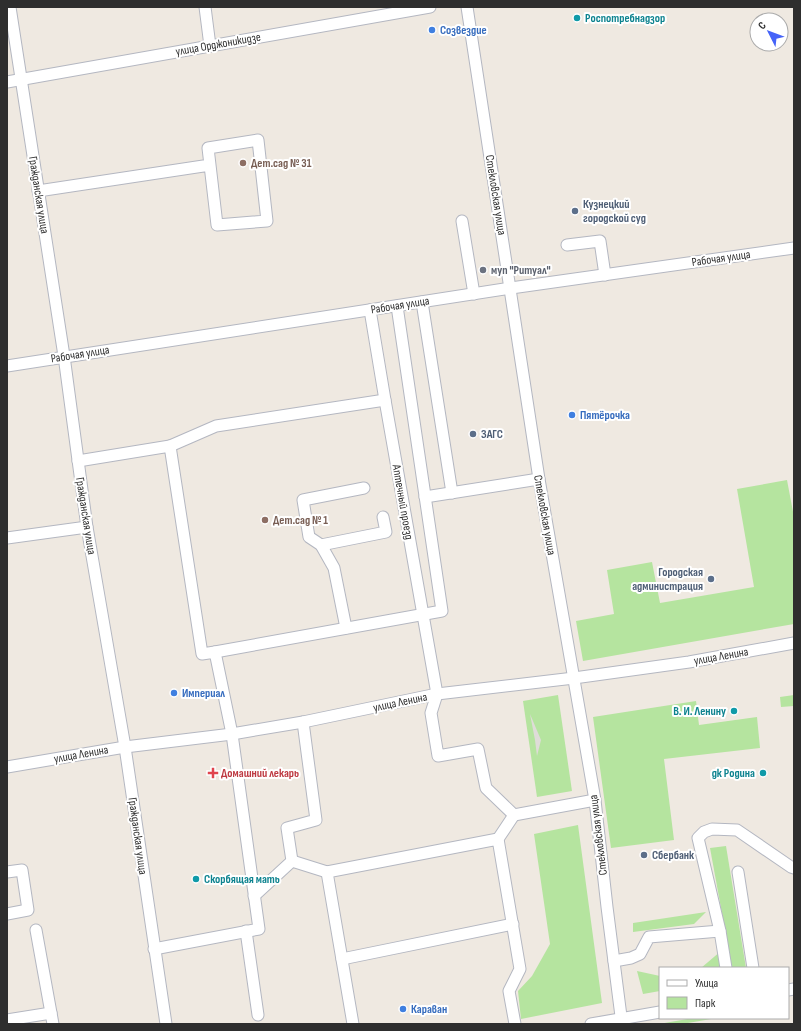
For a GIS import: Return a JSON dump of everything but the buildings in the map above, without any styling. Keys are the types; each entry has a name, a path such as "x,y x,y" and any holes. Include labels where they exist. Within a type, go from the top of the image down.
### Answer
{"street":[{"name":"Гражданская улица","path":"10,7 64,356 87,527 125,746 166,1024"},
{"path":"204,7 210,46"},
{"name":"улица Орджоникидзе","path":"7,82 430,7"},
{"name":"Стекловская улица","path":"467,7 539,479 595,800 622,1021"},
{"path":"258,140 267,221 217,225 210,165 208,148 258,140"},
{"path":"38,191 210,165"},
{"path":"462,221 474,294"},
{"path":"567,246 600,241 605,275"},
{"name":"Рабочая улица","path":"7,366 510,288 794,248"},
{"path":"422,302 452,493"},
{"path":"170,446 202,654 442,611 397,306"},
{"name":"Аптечный проезд","path":"370,310 437,694"},
{"path":"78,461 170,446 216,426 385,400"},
{"path":"426,497 539,479"},
{"path":"346,628 334,568 321,545 308,537 303,500 364,488"},
{"path":"321,545 386,532 383,517"},
{"path":"7,538 87,527"},
{"name":"улица Ленина","path":"7,767 125,746 232,734 303,722 437,694 574,678 689,662 794,642"},
{"path":"154,948 259,929 232,734 215,652"},
{"path":"437,694 431,713 438,756 478,749 486,788 514,815"},
{"path":"292,861 287,828 316,820 303,722"},
{"path":"292,861 327,872 498,838 514,815 595,800"},
{"path":"726,967 720,931 698,838 704,832 712,829 737,830 794,868"},
{"path":"498,838 520,969 509,991 515,1024"},
{"path":"254,896 292,861"},
{"path":"7,872 22,870 28,910 7,914"},
{"path":"327,872 353,1024"},
{"path":"738,872 753,967"},
{"path":"342,959 512,924"},
{"path":"7,1020 52,1018 36,930"},
{"path":"614,961 631,958 640,954 649,937 720,931"},
{"path":"246,932 258,1015"},
{"path":"591,1024 622,1021 659,1012"}],"green space":[{"path":"787,480 794,517 794,624 583,661 576,621 614,614 607,570 652,562 660,603 754,587 737,489"},
{"path":"558,695 572,791 537,797 523,701"},
{"path":"794,695 794,706 781,707 780,697"},
{"path":"696,701 699,725 757,717 760,748 664,759 674,840 611,848 593,717"},
{"path":"578,825 602,1003 521,1019 518,991 532,976 550,944 534,834"},
{"path":"726,846 746,967 732,967 710,848"},
{"path":"706,912 694,924 633,932 633,923"},
{"path":"721,951 723,967 702,967"},
{"path":"637,971 659,976 659,991 643,994"},
{"path":"687,1019 711,1019 682,1024 659,1024"}],"shaded area":[{"path":"530,714 541,740 537,756 535,740"}],"place":[{"name":"Роспотребнадзор","path":"577,18"},
{"name":"Созвездие","path":"432,30"},
{"name":"Дет.сад № 31","path":"243,163"},
{"name":"Кузнецкий городской суд","path":"575,211"},
{"name":"муп \"Ритуал\"","path":"483,270"},
{"name":"Пятёрочка","path":"572,415"},
{"name":"ЗАГС","path":"473,434"},
{"name":"Дет.сад № 1","path":"265,520"},
{"name":"Городская администрация","path":"711,579"},
{"name":"Империал","path":"174,693"},
{"name":"В. И. Ленину","path":"734,711"},
{"name":"Домашний лекарь","path":"213,773"},
{"name":"дк Родина","path":"763,773"},
{"name":"Сбербанк","path":"644,855"},
{"name":"Скорбящая мать","path":"196,879"},
{"name":"Караван","path":"403,1009"}]}
